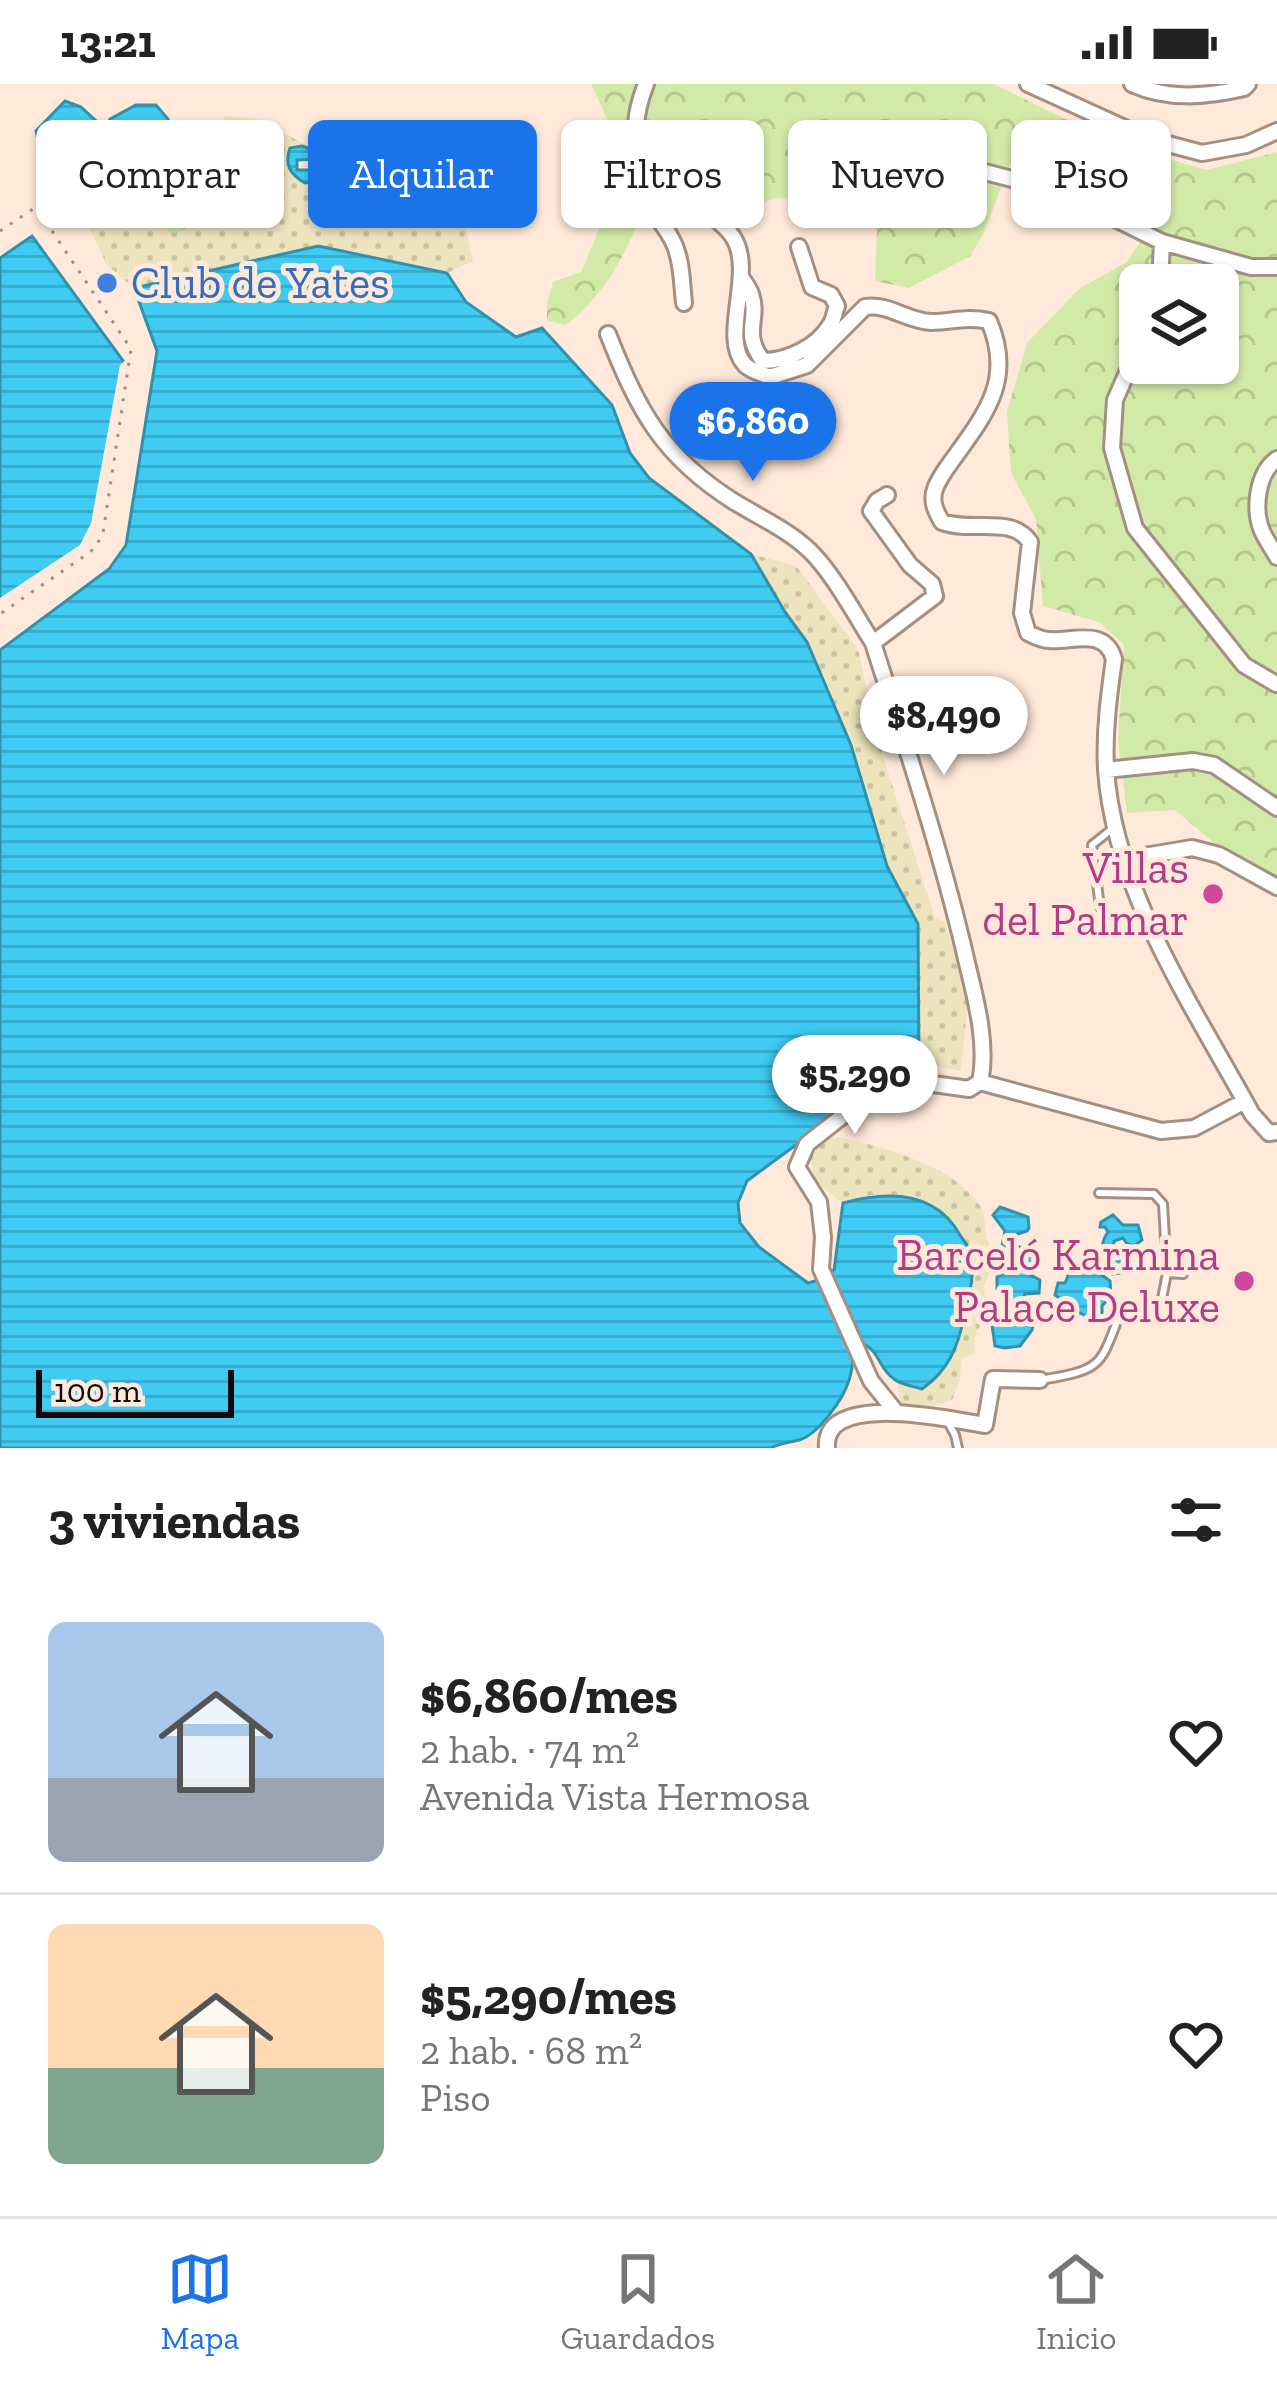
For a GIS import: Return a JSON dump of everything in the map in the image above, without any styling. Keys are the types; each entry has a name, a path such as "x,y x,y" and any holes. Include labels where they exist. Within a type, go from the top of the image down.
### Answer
{"street":[{"path":"636,120 646,84"},
{"path":"1028,84 1149,139 1202,154 1246,145 1277,131"},
{"path":"1132,84 1153,93 1210,96 1248,84"},
{"path":"890,140 921,141 951,149 969,168 916,169 890,160 887,150 890,140"},
{"path":"987,173 1059,191 1162,242 1251,266 1277,267"},
{"path":"664,228 674,244 684,303"},
{"path":"722,228 734,238 740,256 738,352 746,367 770,377 807,365 865,307 878,304 930,322 968,317 989,321 999,344 992,399 936,484 932,501 942,522 959,528 1010,526 1024,532 1030,542 1022,613 1028,633 1049,640 1102,641 1111,648 1106,770 1115,826 1145,917 1252,1114 1268,1133 1277,1132"},
{"path":"1161,264 1162,242"},
{"path":"742,277 753,298 750,333 763,361 775,361 810,346 830,326 837,307 831,295 812,287 799,248"},
{"path":"608,334 645,416 670,452 698,478 814,554 873,643 952,896 975,999 984,1066 980,1082"},
{"path":"1122,384 1115,400 1112,448 1135,528 1244,665 1276,685"},
{"path":"1277,459 1267,466 1258,487 1260,527 1277,557"},
{"path":"873,643 935,596 932,584 910,566 871,511 887,495"},
{"path":"1106,770 1193,761 1214,765 1277,808"},
{"path":"1126,859 1192,848 1219,855 1277,887"},
{"path":"896,1412 871,1381 821,1269 819,1202 797,1168 807,1144 891,1078 968,1089 980,1082 1161,1131 1194,1128 1245,1101"},
{"path":"827,1448 826,1437 834,1424 847,1416 896,1412 985,1424 993,1379 1040,1380"}],"lane":[{"path":"1100,907 1092,845 1115,826"},
{"path":"1040,1380 1084,1372 1103,1358 1124,1304 1149,1308 1162,1299 1167,1273 1163,1204 1154,1195 1099,1193"},
{"path":"1167,1273 1184,1274"},
{"path":"945,1419 958,1448"}],"path":[{"path":"0,231 36,207 131,349 103,533 95,548 0,614"}],"green space":[{"path":"591,84 994,84 1067,120 1011,120 1011,161 987,225 987,120 788,120 788,199 764,203 764,120 608,120"},
{"path":"1277,152 1277,879 1213,842 1175,810 1127,813 1118,740 1124,645 1099,622 1043,606 1036,519 1011,473 1007,412 1027,343 1079,289 1119,266 1119,384 1239,384 1239,264 1123,264 1149,228 1171,228 1171,160 1206,170"},
{"path":"599,228 635,228 613,273 584,309 566,325 547,320 553,282 581,272"},
{"path":"874,228 986,228 970,256 909,288 875,281"}],"sand":[{"path":"225,116 259,120 223,120"},
{"path":"284,133 308,146 308,152 287,156 308,183 308,228 466,228 473,261 447,273 318,246 134,288 107,265 89,228 284,228"},
{"path":"751,554 796,566 858,649 878,741 935,918 945,922 968,999 961,1071 919,1063 917,924 887,866 851,745 819,668"},
{"path":"838,1137 895,1152 935,1169 968,1192 982,1210 994,1261 984,1287 975,1353 962,1359 952,1400 912,1408 900,1403 897,1382 922,1389 952,1357 971,1288 970,1252 955,1225 930,1202 871,1195 843,1203 813,1180 811,1156 825,1139"}],"water":[{"path":"65,101 95,120 47,120"},
{"path":"136,105 156,105 168,120 110,120"},
{"path":"290,148 308,148 308,160 297,160 297,170 308,170 308,183 292,172"},
{"path":"32,236 124,362 93,527 82,547 0,602 0,258"},
{"path":"318,246 447,273 466,302 516,337 542,328 612,405 630,453 649,478 751,554 807,642 851,745 887,866 918,924 919,1063 915,1073 834,1117 747,1181 738,1203 740,1223 759,1247 808,1283 834,1270 843,1203 909,1198 950,1220 970,1251 971,1284 955,1348 939,1374 922,1389 894,1379 861,1343 846,1388 822,1424 806,1437 770,1448 0,1448 0,650 109,569 126,545 157,351 134,288"},
{"path":"1000,1207 1028,1217 1027,1231 1011,1240 1031,1250 1035,1256 1029,1274 1040,1280 1039,1293 1025,1294 1020,1308 1034,1320 1032,1330 1020,1346 1005,1348 995,1346 992,1325 1007,1316 1011,1305 1009,1294 997,1289 997,1277 1007,1270 1002,1260 1007,1250 1002,1246 1005,1231 993,1215"},
{"path":"1113,1215 1123,1225 1138,1225 1142,1240 1134,1246 1123,1238 1114,1241 1114,1250 1126,1250 1132,1257 1130,1272 1112,1274 1103,1259 1108,1232 1100,1227 1101,1222"},
{"path":"1069,1258 1082,1265 1083,1272 1094,1269 1110,1281 1111,1296 1102,1314 1080,1313 1069,1319 1065,1314 1067,1303 1055,1295 1058,1283 1065,1283"}],"pier":[{"path":"128,358 98,530 86,552 0,608 0,598 80,545 91,523 120,365"}],"place":[{"name":"Club de Yates","path":"107,283"},
{"name":"Villas del Palmar","path":"1213,894"},
{"name":"Barceló Karmina Palace Deluxe","path":"1244,1281"}]}
